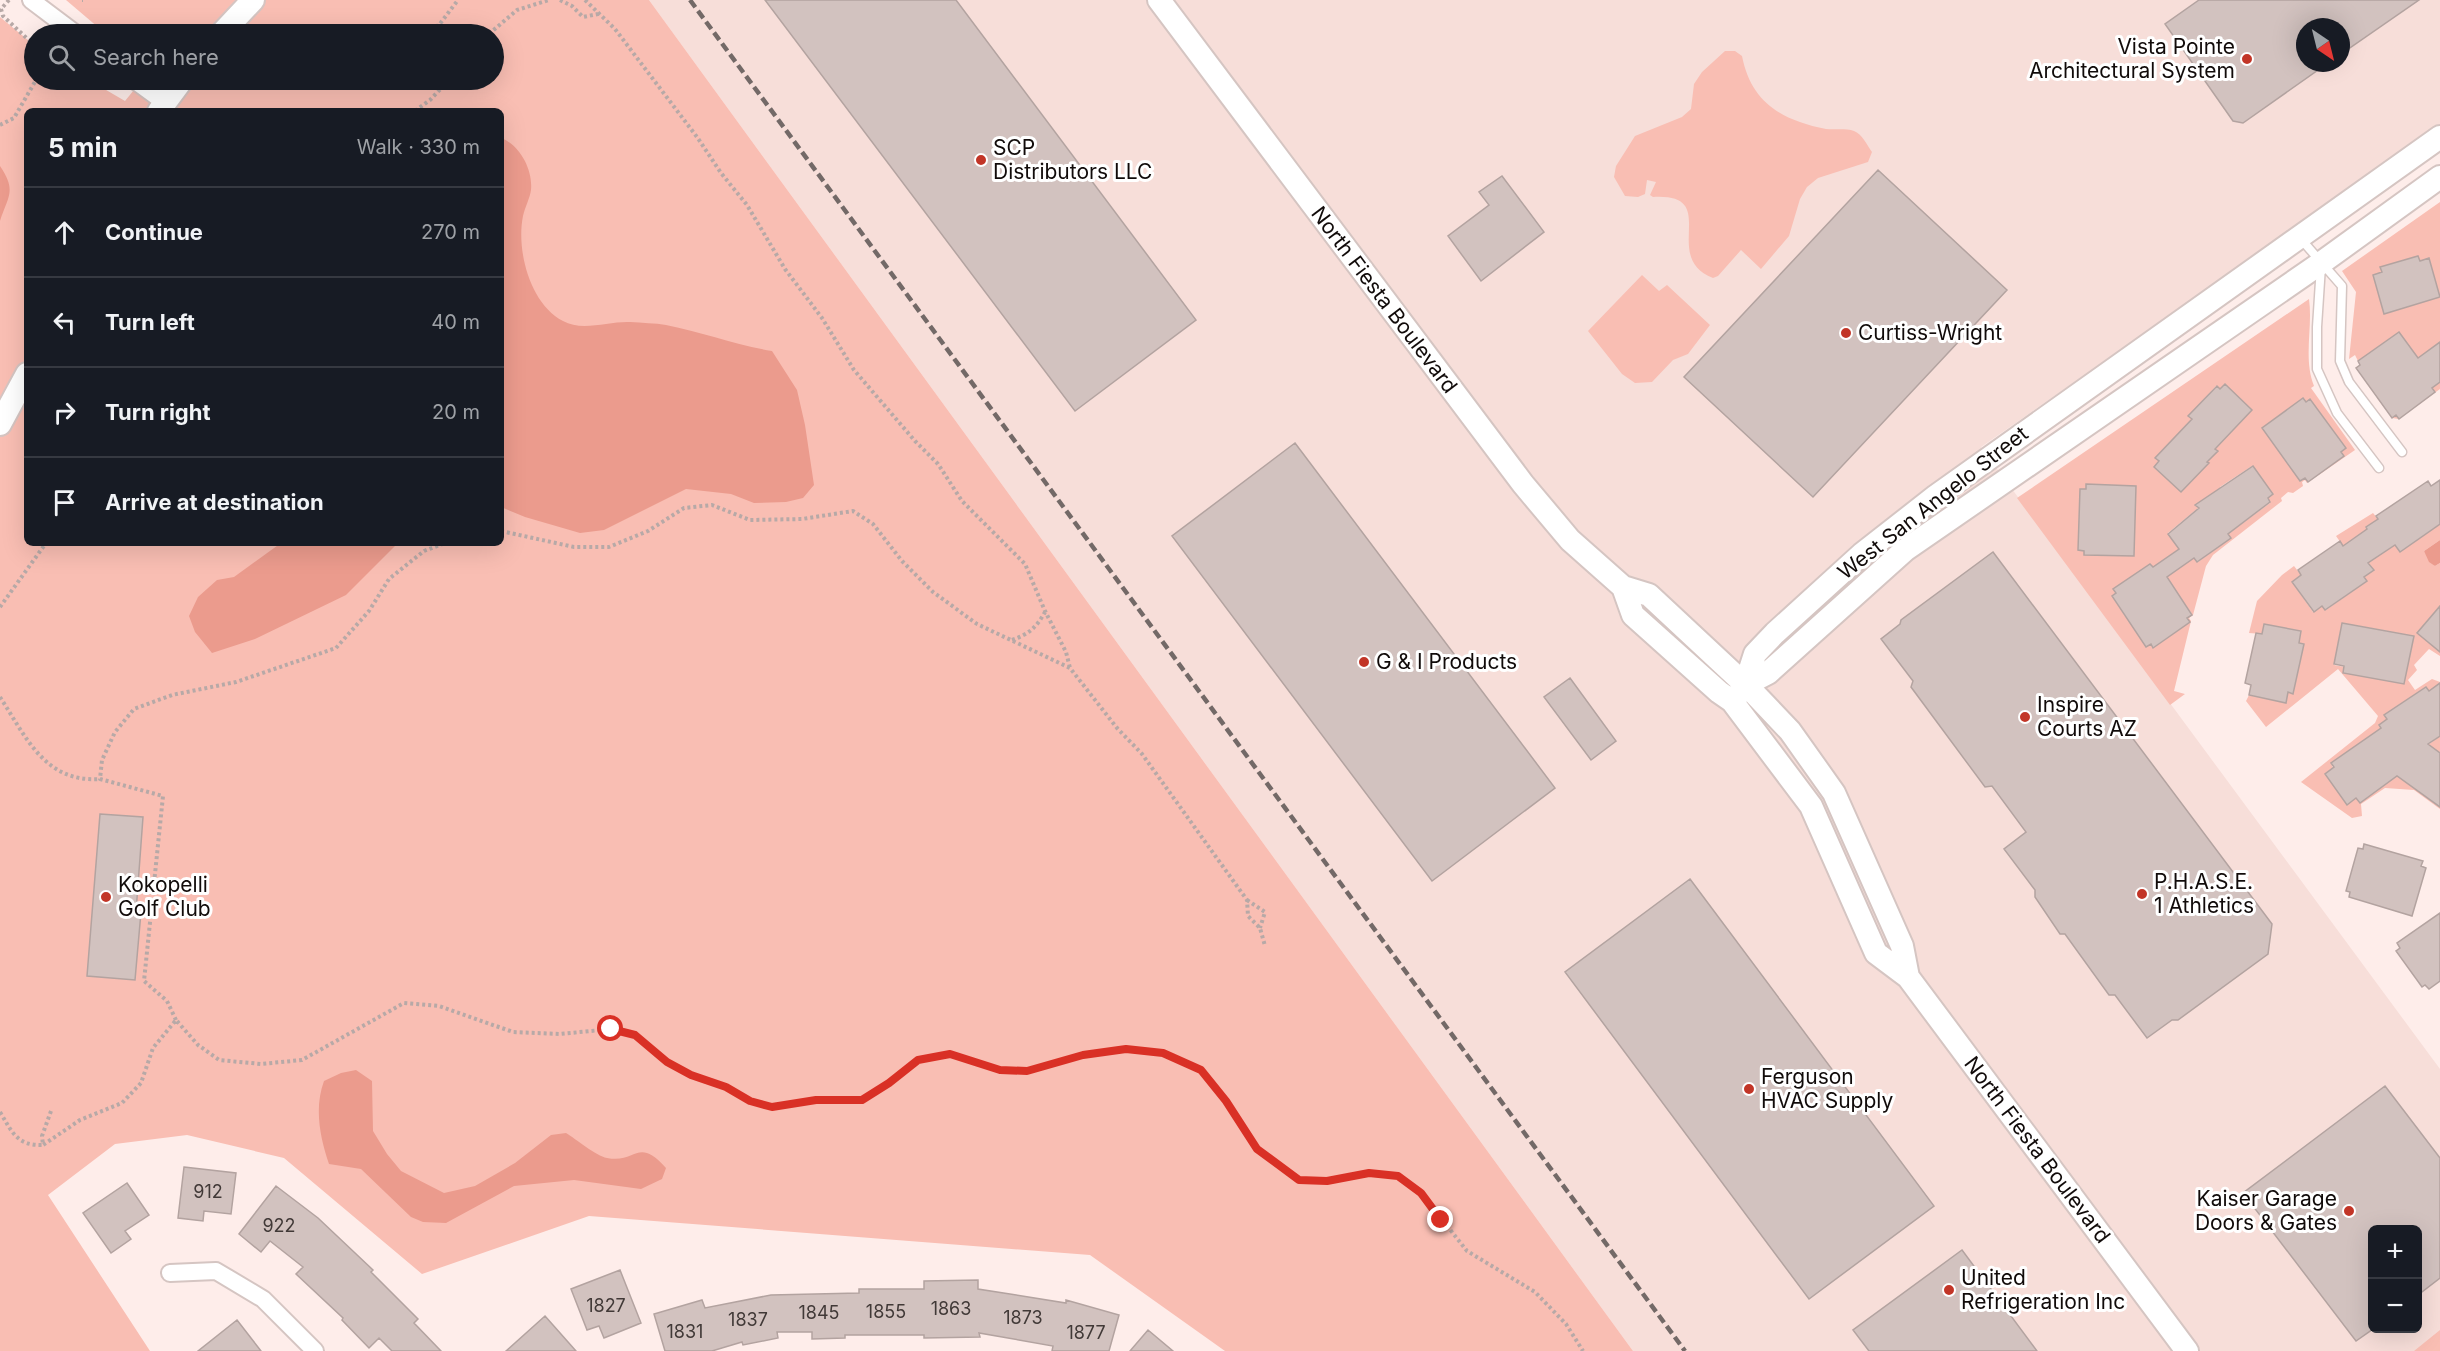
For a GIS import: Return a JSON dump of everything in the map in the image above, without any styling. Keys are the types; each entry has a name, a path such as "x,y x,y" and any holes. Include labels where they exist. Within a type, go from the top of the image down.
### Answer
{"street":[{"path":"31,0 63,24"},
{"path":"230,24 253,0"},
{"name":"North Fiesta Boulevard","path":"1159,0 1523,484 1570,540 1623,587 1649,595 1738,693 1790,731 1834,793 1902,946 1908,977 2187,1351"},
{"path":"144,90 161,107 174,90"},
{"name":"West San Angelo Street","path":"1738,693 1755,654 1774,633 1862,554 1936,496 2440,137"},
{"name":"West San Angelo Street","path":"1738,693 1768,673 1905,550 2321,263 2440,177"},
{"path":"0,424 24,380"},
{"path":"170,1273 216,1271 263,1299 315,1351"}],"lane":[{"path":"2299,237 2342,286 2340,361 2349,382 2402,452"},
{"path":"2321,263 2317,369 2337,413 2379,468"}],"path":[{"path":"9,0 1,9 3,16 24,36"},
{"path":"440,24 458,0"},
{"path":"501,24 517,10 549,0"},
{"path":"560,0 572,6 583,17 599,14"},
{"path":"585,0 615,29 747,205 785,269 822,318 854,370 915,441 938,464 962,501 1025,564 1066,652 1070,668 1117,728 1142,754 1247,900 1265,912 1260,928"},
{"path":"0,125 14,118 30,90"},
{"path":"419,108 440,90"},
{"path":"504,532 574,547 609,547 648,531 684,508 712,505 750,520 802,519 853,512 873,524 902,561 933,592 977,624 1070,668"},
{"path":"0,607 44,546"},
{"path":"100,779 102,760 115,732 134,709 172,695 236,682 336,648 369,611 389,579 424,552 438,546"},
{"path":"1012,640 1029,633 1038,626 1045,611"},
{"path":"0,697 47,764 65,775 88,780 100,779 163,796 144,981 167,1001 176,1020 198,1045 219,1060 261,1064 302,1060 404,1003 440,1006 513,1032 560,1034 611,1029 635,1035 667,1062 691,1075 726,1087 750,1101 772,1107 816,1100 862,1100 889,1083 918,1060 950,1054 1000,1070 1027,1071 1083,1055 1126,1049 1163,1053 1201,1070 1226,1101 1257,1149 1299,1180 1327,1181 1369,1173 1398,1176 1421,1193 1467,1251 1535,1292 1566,1324 1583,1351"},
{"path":"1247,900 1248,916 1260,928 1265,946"},
{"path":"0,1112 12,1132 29,1145 43,1145 80,1120 122,1103 141,1083 153,1048 176,1020"},
{"path":"43,1145 42,1136 51,1111"}],"shaded area":[{"name":"Kokopelli Golf Club","path":"66,0 649,0 1633,1351 1225,1351 1090,1255 589,1216 422,1274 284,1158 187,1135 115,1144 48,1195 150,1351 0,1351 0,17 24,37 24,90 106,90 125,101 134,90 504,90 504,24 94,24"},
{"path":"649,0 2440,0 2440,128 1981,447 2440,1069 2440,1351 1633,1351"},
{"path":"1725,51 1735,51 1742,56 1753,86 1770,106 1782,114 1810,125 1857,132 1872,152 1868,162 1818,178 1807,187 1800,199 1789,236 1761,269 1741,250 1718,276 1713,278 1698,268 1691,256 1689,215 1684,205 1673,198 1650,195 1656,182 1647,180 1645,194 1638,197 1625,196 1614,177 1616,166 1635,136 1682,117 1691,109 1694,84 1702,72"},
{"path":"504,139 519,152 530,174 531,190 523,216 522,244 528,275 542,302 563,321 579,326 622,322 662,324 772,351 797,390 814,485 803,498 786,502 754,503 731,494 686,489 604,530 580,533 525,517 504,508"},
{"path":"0,166 10,188 0,221"},
{"path":"2440,202 2440,389 2399,419 2392,418 2377,398 2381,395 2375,385 2370,388 2356,368 2360,365 2355,355 2349,359 2356,292 2342,271"},
{"path":"1642,275 1659,291 1667,285 1710,325 1688,354 1673,360 1652,382 1635,383 1622,374 1588,331"},
{"path":"2309,299 2309,365 2314,386 2311,388 2355,450 2307,483 2305,480 2302,482 2303,486 2293,493 2288,492 2281,498 2282,501 2213,555 2206,566 2193,615 2189,618 2191,621 2174,691 2185,694 2170,705 2017,498","holes":["2226,385 2250,409 2241,422 2214,447 2217,451 2207,462 2208,464 2192,480 2155,467 2159,461 2156,458 2192,419 2189,416 2216,386 2220,389","2303,398 2306,402 2310,399 2346,448 2341,452 2344,456 2308,482 2305,478 2300,481 2267,425","2252,466 2273,494 2268,498 2270,503 2228,534 2230,538 2198,562 2194,558 2188,562 2168,533 2221,489 2220,487","2087,484 2131,486 2131,490 2136,491 2135,515 2128,556 2084,555 2084,551 2078,550","2150,564 2178,594 2192,614 2187,618 2190,622 2154,647 2125,616 2112,596 2116,593 2114,589"]},
{"path":"2373,513 2378,519 2366,528 2383,553 2395,545 2400,552 2440,524 2440,540 2424,551 2435,566 2440,563 2440,606 2424,624 2428,627 2421,636 2440,652 2440,656 2429,649 2414,665 2417,670 2408,680 2415,690 2432,679 2440,682 2440,687 2429,691 2426,687 2385,715 2387,719 2385,733 2373,734 2331,763 2347,804 2440,736 2440,809 2414,790 2385,788 2361,804 2362,816 2352,818 2301,782 2375,723 2378,716 2338,669 2266,727 2246,701 2249,695 2285,703 2288,692 2292,693 2303,644 2299,643 2301,631 2264,624 2262,634 2249,633 2257,601 2282,575 2294,566 2301,575 2292,582 2313,612 2322,606 2326,610 2367,581 2364,577 2373,570 2352,540 2343,546 2336,536","holes":["2354,625 2403,634 2413,641 2405,678 2334,665 2341,628"]},
{"path":"2440,540 2440,563 2435,566 2429,562 2424,551"},
{"path":"277,546 395,546 346,595 255,639 212,653 195,632 189,616 198,597 217,580 234,577"},
{"path":"356,1070 372,1081 373,1131 387,1154 401,1171 444,1193 475,1186 515,1163 551,1135 566,1133 602,1157 625,1158 642,1152 649,1154 666,1168 662,1179 641,1189 574,1180 514,1186 446,1223 423,1222 411,1217 361,1169 329,1164 319,1123 321,1091 324,1081 341,1073"},
{"path":"2440,1330 2440,1351 2414,1351"}],"building":[{"name":"SCP Distributors LLC","path":"765,0 956,0 1196,320 1075,411"},
{"name":"Vista Pointe Architectural System","path":"2199,0 2419,0 2350,48 2350,18 2296,18 2296,72 2315,72 2243,123 2233,121 2165,24"},
{"name":"Curtiss-Wright","path":"1878,170 2007,290 1813,497 1684,377"},
{"path":"1502,176 1544,232 1481,281 1448,236 1489,205 1479,192"},
{"path":"2418,256 2420,261 2429,258 2440,297 2384,314 2373,275 2382,272 2380,267"},
{"path":"2399,332 2418,358 2440,342 2440,382 2432,388 2435,392 2399,419 2396,415 2392,418 2356,368 2360,365 2358,361"},
{"path":"2225,384 2252,410 2215,449 2218,451 2207,462 2209,463 2181,492 2154,467 2159,461 2155,458 2192,419 2188,416 2217,386 2220,389"},
{"path":"2303,398 2306,402 2310,399 2346,448 2341,452 2344,456 2308,482 2305,478 2300,481 2262,428"},
{"name":"G & I Products","path":"1295,443 1555,788 1432,881 1172,536"},
{"path":"2253,466 2273,494 2268,498 2270,502 2228,534 2231,538 2197,562 2194,558 2167,577 2192,615 2187,618 2190,622 2153,648 2151,644 2146,647 2112,596 2116,593 2113,589 2150,564 2153,567 2179,549 2168,534 2199,508 2195,505"},
{"path":"2440,480 2440,524 2400,552 2395,545 2368,563 2374,570 2364,577 2367,581 2325,610 2322,606 2314,612 2292,582 2301,575 2298,570 2340,541 2343,546 2378,519 2376,516 2428,481 2431,486"},
{"path":"2086,484 2136,486 2134,556 2084,555 2084,551 2078,550 2080,489 2086,489"},
{"path":"1993,552 2272,924 2268,954 2178,1020 2172,1020 2147,1038 2115,995 2109,995 2065,934 2060,934 2035,897 2035,890 2004,849 2026,832 1992,786 1985,787 1911,687 1913,681 1881,639 1900,624 1901,620"},
{"path":"2440,606 2440,652 2417,633"},
{"path":"2342,623 2414,636 2404,684 2343,673 2344,666 2334,664"},
{"path":"2264,624 2301,631 2299,643 2304,644 2293,694 2288,692 2286,703 2249,695 2251,685 2245,683 2256,633 2262,634"},
{"path":"1570,678 1616,741 1591,760 1544,697"},
{"path":"2440,683 2440,736 2428,744 2440,753 2440,807 2397,776 2360,803 2356,798 2347,805 2325,774 2334,767 2331,763 2381,728 2379,725 2387,719 2384,715 2426,687 2429,691"},
{"name":"Kokopelli Golf Club","path":"100,814 143,817 136,912 141,912 135,980 87,976"},
{"path":"2364,844 2423,861 2421,866 2426,868 2412,916 2349,897 2350,892 2346,891 2358,848 2363,849"},
{"name":"Ferguson HVAC Supply","path":"1690,879 1934,1206 1809,1299 1565,972"},
{"path":"2440,913 2440,981 2429,989 2425,985 2422,987 2396,951 2400,948 2397,943"},
{"name":"Kaiser Garage Doors & Gates","path":"2385,1086 2440,1158 2440,1278 2422,1292 2422,1225 2368,1225 2368,1333 2356,1341 2243,1193"},
{"path":"184,1167 236,1173 231,1214 204,1211 203,1221 178,1218"},
{"path":"127,1183 149,1215 125,1231 131,1239 111,1253 83,1213"},
{"path":"276,1186 318,1218 373,1270 371,1272 418,1319 414,1323 441,1351 392,1351 379,1338 369,1348 342,1320 343,1318 296,1274 303,1267 270,1241 261,1252 239,1234"},
{"name":"United Refrigeration Inc","path":"1962,1250 2037,1351 1869,1351 1853,1330"},
{"path":"620,1270 641,1323 604,1338 599,1326 587,1330 571,1289"},
{"path":"978,1280 978,1289 1066,1303 1066,1300 1119,1315 1109,1351 1052,1351 1053,1346 979,1333 980,1337 924,1338 924,1335 845,1335 845,1338 812,1339 812,1332 777,1332 778,1338 743,1345 742,1342 712,1351 665,1351 654,1314 702,1300 705,1308 771,1295 859,1293 859,1289 924,1289 924,1281"},
{"path":"545,1316 576,1351 506,1351"},
{"path":"237,1320 261,1351 198,1351"},
{"path":"1148,1330 1173,1351 1130,1351"}],"railway":[{"path":"690,0 1685,1351"}],"place":[{"name":"Vista Pointe Architectural System","path":"2247,59"},
{"name":"SCP Distributors LLC","path":"981,160"},
{"name":"Curtiss-Wright","path":"1846,333"},
{"name":"G & I Products","path":"1364,662"},
{"name":"Inspire Courts AZ","path":"2025,717"},
{"name":"P.H.A.S.E. 1 Athletics","path":"2142,894"},
{"name":"Kokopelli Golf Club","path":"106,897"},
{"name":"Ferguson HVAC Supply","path":"1749,1089"},
{"name":"Kaiser Garage Doors & Gates","path":"2349,1211"},
{"name":"United Refrigeration Inc","path":"1949,1290"}],"route":[{"path":"611,1029 635,1035 667,1062 691,1075 726,1087 750,1101 772,1107 816,1100 862,1100 889,1083 918,1060 950,1054 1000,1070 1027,1071 1083,1055 1126,1049 1163,1053 1201,1070 1226,1101 1257,1149 1299,1180 1327,1181 1369,1173 1398,1176 1421,1193 1441,1220"}]}
